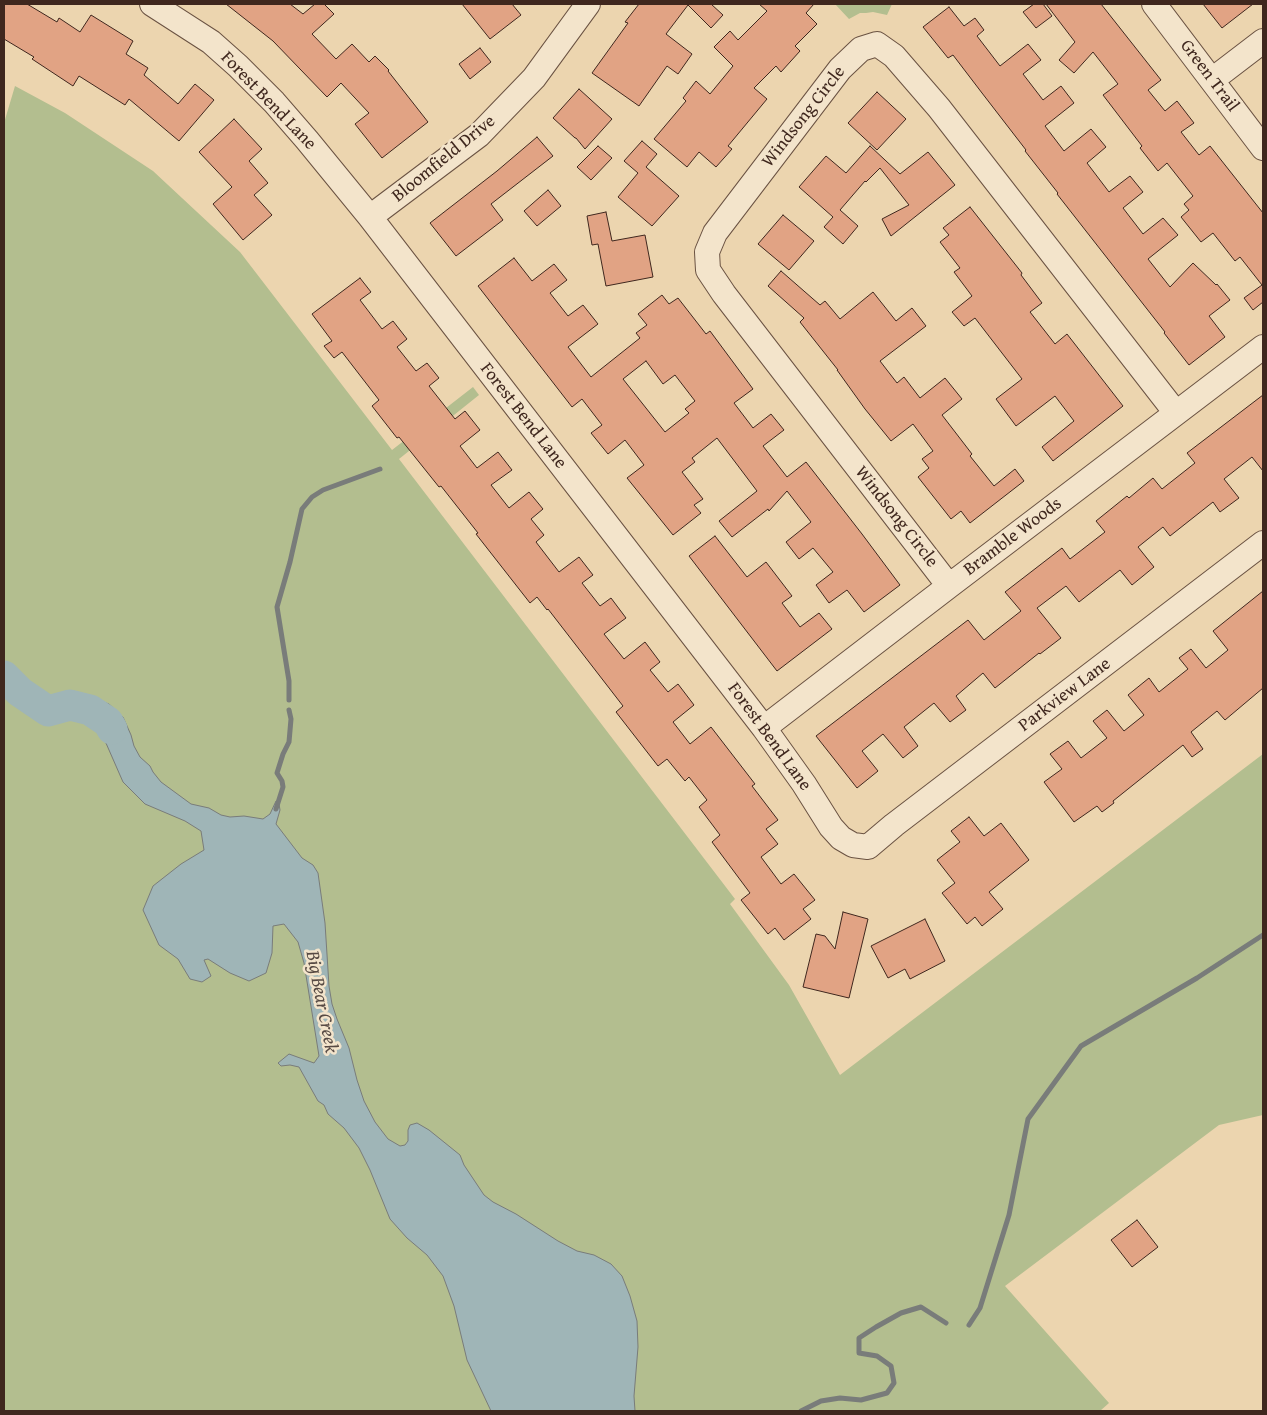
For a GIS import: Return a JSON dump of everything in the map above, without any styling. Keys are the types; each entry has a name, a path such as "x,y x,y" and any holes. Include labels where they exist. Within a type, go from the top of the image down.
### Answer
{"street":[{"name":"Forest Bend Lane","path":"152,4 211,42 238,66 296,127 370,217 764,728 804,784 831,827 841,838 853,845 868,847"},
{"name":"Bloomfield Drive","path":"370,217 479,135 534,78 588,4"},
{"name":"Green Trail","path":"1154,4 1263,148"},
{"path":"1212,80 1263,41"},
{"name":"Windsong Circle","path":"949,586 724,294 708,270 707,252 715,233 840,68 861,49 877,44 894,56 940,108 1176,413"},
{"name":"Bramble Woods","path":"764,728 1263,347"},
{"name":"Parkview Lane","path":"868,847 894,825 1263,543"}],"green space":[{"path":"835,4 892,4 887,15 873,12 860,13 849,19"},
{"path":"15,86 65,113 153,171 240,252 392,450 473,387 479,395 399,459 735,899 730,904 789,985 840,1075 1263,754 1263,1115 1219,1125 1005,1286 1109,1403 1100,1411 4,1411 4,123"}],"water":[{"path":"87,696 109,704 123,717 140,757 150,766 161,782 191,804 209,808 221,815 230,817 244,816 263,819 270,814 276,801 279,804 280,810 276,824 302,858 313,865 318,873 325,923 332,1004 349,1048 364,1101 375,1122 388,1139 400,1146 405,1145 408,1141 410,1125 417,1123 429,1130 460,1155 464,1165 484,1195 493,1202 577,1251 594,1255 611,1264 622,1276 637,1321 638,1347 634,1396 635,1411 491,1411 467,1360 454,1306 443,1276 427,1255 407,1238 390,1219 359,1148 344,1128 328,1114 324,1105 318,1101 299,1067 281,1066 278,1063 289,1054 314,1063 319,1056 304,963 298,942 284,924 273,926 272,953 266,973 249,981 230,973 208,959 204,960 211,976 202,982 190,979 178,959 159,945 143,910 153,886 181,864 204,850 201,831 185,821 145,804 123,782 102,734 84,720 77,706"}],"building":[{"path":"4,4 27,4 57,22 59,18 80,32 91,15 133,41 126,54 148,68 144,75 178,104 195,84 214,100 179,141 129,99 125,105 79,76 73,86 32,59 34,57 4,39"},
{"path":"226,4 290,4 303,14 315,4 324,4 334,14 312,34 336,59 352,44 369,62 375,56 389,70 428,122 382,158 355,124 369,113 341,83 327,97 273,41"},
{"path":"462,4 512,4 521,15 490,39"},
{"path":"639,4 711,4 723,15 711,28 688,5 666,34 692,54 678,74 667,66 639,106 592,73 628,23 625,22"},
{"path":"759,4 814,4 806,13 817,24 795,46 800,51 781,72 776,66 754,88 767,99 728,146 732,149 716,167 699,152 687,167 654,139 686,101 683,98 696,81 710,94 733,66 714,47 730,31 738,40 767,11"},
{"path":"1034,4 1043,4 1052,16 1036,28 1023,12"},
{"path":"1046,4 1101,4 1161,80 1148,90 1165,111 1177,101 1194,123 1181,132 1199,155 1210,146 1263,213 1263,302 1253,310 1244,298 1262,285 1240,257 1235,261 1213,233 1201,242 1181,217 1189,210 1184,204 1193,196 1167,163 1158,171 1140,148 1142,146 1103,95 1118,84 1093,52 1074,73 1059,60 1075,42"},
{"path":"1203,4 1253,4 1222,28"},
{"path":"949,7 964,26 975,18 984,30 977,36 1000,66 1028,44 1041,60 1023,74 1043,100 1061,86 1074,103 1045,126 1064,151 1091,129 1106,147 1087,163 1109,192 1130,176 1143,192 1123,208 1143,234 1163,218 1178,235 1148,259 1170,287 1193,263 1217,284 1230,300 1209,316 1225,337 1189,365 953,55 948,58 923,27"},
{"path":"480,48 491,62 470,79 459,64"},
{"path":"579,89 612,119 585,149 576,138 553,118"},
{"path":"877,92 906,119 877,150 848,123"},
{"path":"234,119 262,149 249,161 268,183 254,195 272,215 243,240 213,204 232,187 199,152"},
{"path":"537,137 553,156 491,204 503,220 456,256 430,223"},
{"path":"642,141 657,154 646,167 679,196 652,226 618,197 638,173 624,161"},
{"path":"598,146 612,158 591,180 577,167"},
{"path":"870,146 900,174 928,152 955,185 891,236 882,219 909,205 880,168 865,181 840,210 858,226 843,244 824,227 833,217 799,187 826,156 846,173"},
{"path":"548,190 561,206 537,226 524,211"},
{"path":"970,207 1022,273 1021,275 1042,303 1030,312 1055,344 1067,334 1123,406 1053,461 1042,447 1074,421 1055,396 1016,426 996,399 1022,379 975,318 964,326 952,312 972,296 954,272 960,268 940,242 949,235 943,228"},
{"path":"606,212 612,241 645,235 653,277 606,286 598,244 592,245 587,216"},
{"path":"783,215 814,241 789,270 758,244"},
{"path":"514,258 532,281 554,264 567,280 550,293 568,316 583,305 598,324 568,347 591,377 640,338 636,333 647,325 638,314 662,295 669,304 678,298 706,334 710,331 753,389 734,403 753,428 771,414 784,430 763,446 787,477 806,462 900,585 864,612 847,590 829,603 816,585 833,572 813,548 799,559 786,542 811,522 787,491 769,511 768,509 732,537 719,521 757,491 717,438 692,458 695,462 682,472 703,499 694,505 701,513 673,535 627,478 644,465 625,440 608,454 591,433 602,425 582,399 572,407 478,286","holes":["646,361 663,384 675,375 695,401 685,409 689,413 665,432 623,379"]},
{"path":"781,271 820,305 825,301 840,319 873,292 896,321 912,308 926,326 880,361 897,383 904,377 920,398 945,378 962,399 942,415 972,454 970,456 994,486 1015,469 1024,481 970,523 961,511 951,519 918,477 929,468 922,459 933,451 913,424 891,441 800,322 804,318 768,286"},
{"path":"360,278 371,292 360,300 382,329 393,321 407,339 397,347 416,371 427,363 439,378 429,386 455,419 465,411 480,430 460,446 477,468 498,452 512,470 491,485 509,508 529,492 543,509 531,519 544,535 536,542 559,572 579,557 593,575 582,583 600,606 611,598 626,618 604,634 624,659 645,642 660,662 650,670 668,692 678,684 694,705 673,722 690,744 711,727 755,784 752,786 778,820 766,829 778,844 761,857 781,884 794,874 815,900 803,909 811,919 784,940 775,928 768,934 741,900 750,893 712,842 720,835 699,807 707,800 689,777 685,781 667,759 658,766 616,712 623,706 548,609 537,597 530,603 441,486 439,487 399,437 397,438 372,406 379,400 342,352 334,358 324,346 332,341 312,314"},
{"path":"1263,395 1263,471 1252,457 1224,479 1239,498 1220,512 1213,502 1170,536 1163,527 1138,547 1154,567 1132,585 1120,570 1079,602 1066,586 1037,608 1061,638 995,688 983,673 956,696 966,710 950,722 934,703 904,727 918,746 903,758 883,734 862,751 878,771 857,788 816,736 968,620 984,640 1021,611 1005,592 1062,548 1070,559 1105,532 1096,521 1127,496 1129,498 1153,478 1162,489 1195,463 1187,453"},
{"path":"715,536 747,577 766,562 792,596 782,603 800,627 819,613 832,629 777,671 689,556"},
{"path":"1263,591 1263,688 1225,720 1217,711 1191,732 1203,749 1192,757 1183,745 1102,812 1097,806 1074,822 1044,782 1062,769 1050,754 1068,741 1081,758 1107,738 1093,721 1107,710 1124,731 1144,715 1128,695 1149,678 1159,692 1188,669 1179,658 1191,649 1206,668 1228,650 1213,631"},
{"path":"969,817 984,836 1001,823 1029,860 989,892 1003,909 982,926 975,917 967,924 942,893 955,883 937,860 960,842 951,831"},
{"path":"843,912 868,919 849,998 803,987 816,934 825,936 835,949"},
{"path":"925,919 945,961 910,979 905,969 888,978 871,946"},
{"path":"1137,1220 1158,1247 1132,1267 1111,1240"}],"waterway":[{"path":"289,700 289,681 277,607 302,509 312,497 323,490 380,469"},
{"name":"Big Bear Creek","path":"4,676 20,692 48,711 70,705 90,710 108,722 112,729"},
{"path":"276,809 283,787 277,773 289,742 291,719 289,710"},
{"path":"969,1325 980,1308 1009,1215 1028,1119 1081,1046 1197,978 1263,935"},
{"path":"801,1411 821,1401 840,1398 861,1400 887,1393 894,1383 891,1366 877,1356 859,1353 859,1338 876,1327 901,1313 921,1307 946,1323"}]}
